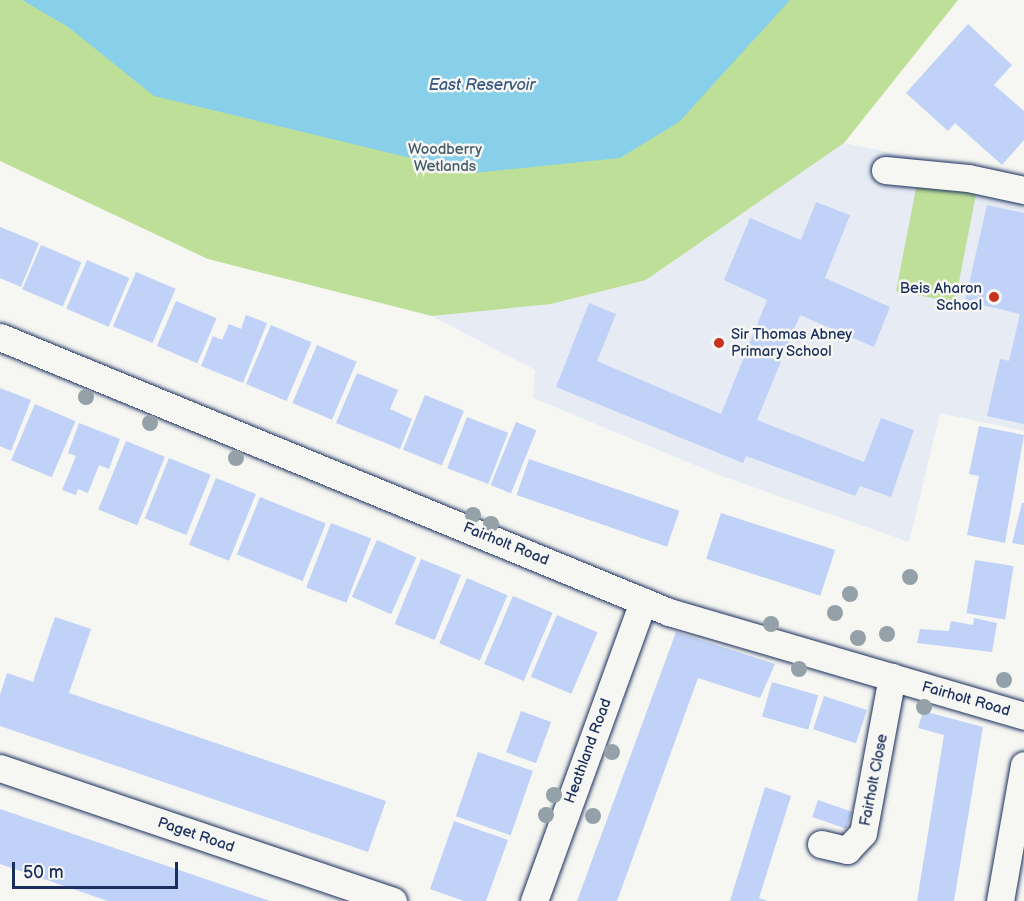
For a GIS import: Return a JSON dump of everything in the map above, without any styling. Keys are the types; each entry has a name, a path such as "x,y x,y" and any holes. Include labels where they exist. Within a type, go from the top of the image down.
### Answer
{"street":[{"path":"885,170 968,178 1024,190"},
{"name":"Fairholt Road","path":"0,337 643,601 1024,716"},
{"name":"Heathland Road","path":"534,901 643,601"},
{"name":"Fairholt Close","path":"821,844 847,850 863,833 892,677"},
{"path":"1000,901 1024,765"},
{"name":"Paget Road","path":"0,768 393,901"}],"shaded area":[{"name":"Sir Thomas Abney Primary School","path":"844,143 1024,181 1024,431 940,413 909,542 719,475 533,398 535,370 432,316 551,304 646,280"}],"green space":[{"name":"Woodberry Wetlands","path":"0,0 958,0 844,143 646,280 551,304 432,316 208,259 0,161"},
{"path":"918,178 977,189 955,302 896,291"}],"water":[{"name":"East Reservoir","path":"22,0 790,0 679,122 620,158 473,173 154,96 68,27"}],"building":[{"path":"968,24 1012,65 994,85 1024,111 1024,140 1002,165 955,123 948,131 906,93"},
{"path":"816,202 850,215 825,278 890,307 874,347 800,315 757,420 864,462 881,418 914,430 891,497 860,486 855,496 746,456 743,463 556,387 589,303 616,314 597,361 721,414 767,300 724,280 750,218 801,240"},
{"path":"987,205 1024,213 1024,424 987,416 1000,359 1009,361 1020,314 965,301"},
{"path":"0,227 39,243 21,287 0,278"},
{"path":"41,245 82,262 63,306 22,289"},
{"path":"87,260 129,278 109,327 66,309"},
{"path":"136,272 176,289 153,343 113,326"},
{"path":"176,301 217,318 197,363 157,346"},
{"path":"246,315 267,323 243,383 201,366 213,336 222,340 229,324 241,329"},
{"path":"271,325 312,342 286,401 246,384"},
{"path":"317,345 357,362 332,420 292,403"},
{"path":"357,373 398,390 390,409 412,419 400,449 336,423"},
{"path":"0,388 31,400 11,451 0,446"},
{"path":"425,395 464,411 442,465 403,450"},
{"path":"35,404 76,421 52,477 11,460"},
{"path":"467,417 508,433 488,484 447,468"},
{"path":"516,422 536,430 511,493 491,485"},
{"path":"79,423 120,439 109,469 99,465 88,493 78,489 76,495 62,490 76,456 68,453"},
{"path":"979,426 1024,435 1005,543 967,535 979,476 969,474"},
{"path":"126,441 165,457 137,525 98,510"},
{"path":"169,458 211,475 186,535 145,518"},
{"path":"529,459 679,511 667,547 517,495"},
{"path":"216,478 256,494 229,561 189,545"},
{"path":"260,497 326,524 303,581 237,554"},
{"path":"1022,503 1024,503 1024,545 1012,543"},
{"path":"721,513 835,550 820,596 706,559"},
{"path":"331,523 371,538 346,603 306,587"},
{"path":"377,540 416,557 391,614 352,597"},
{"path":"421,559 461,575 435,640 395,624"},
{"path":"975,560 1014,566 1005,619 967,613"},
{"path":"467,578 508,595 480,661 439,643"},
{"path":"513,596 553,613 524,681 484,664"},
{"path":"557,615 598,632 571,694 531,677"},
{"path":"55,617 91,629 69,693 386,801 368,852 0,726 0,695 7,673 33,682"},
{"path":"974,618 997,623 992,652 917,643 920,629 949,631 951,621 973,625"},
{"path":"676,632 775,664 760,698 698,678 617,901 577,901"},
{"path":"772,682 818,695 808,730 762,717"},
{"path":"824,696 867,710 856,743 813,729"},
{"path":"521,711 551,722 536,763 506,752"},
{"path":"923,711 983,727 954,901 917,901 944,735 918,728"},
{"path":"478,752 533,771 511,835 456,816"},
{"path":"765,787 791,796 759,898 768,901 730,901"},
{"path":"818,800 852,812 846,829 812,817"},
{"path":"0,809 270,901 108,901 0,864"},
{"path":"454,821 508,840 486,901 464,901 430,889"}],"place":[{"name":"Beis Aharon School","path":"994,297"},
{"name":"Sir Thomas Abney Primary School","path":"719,343"}]}
